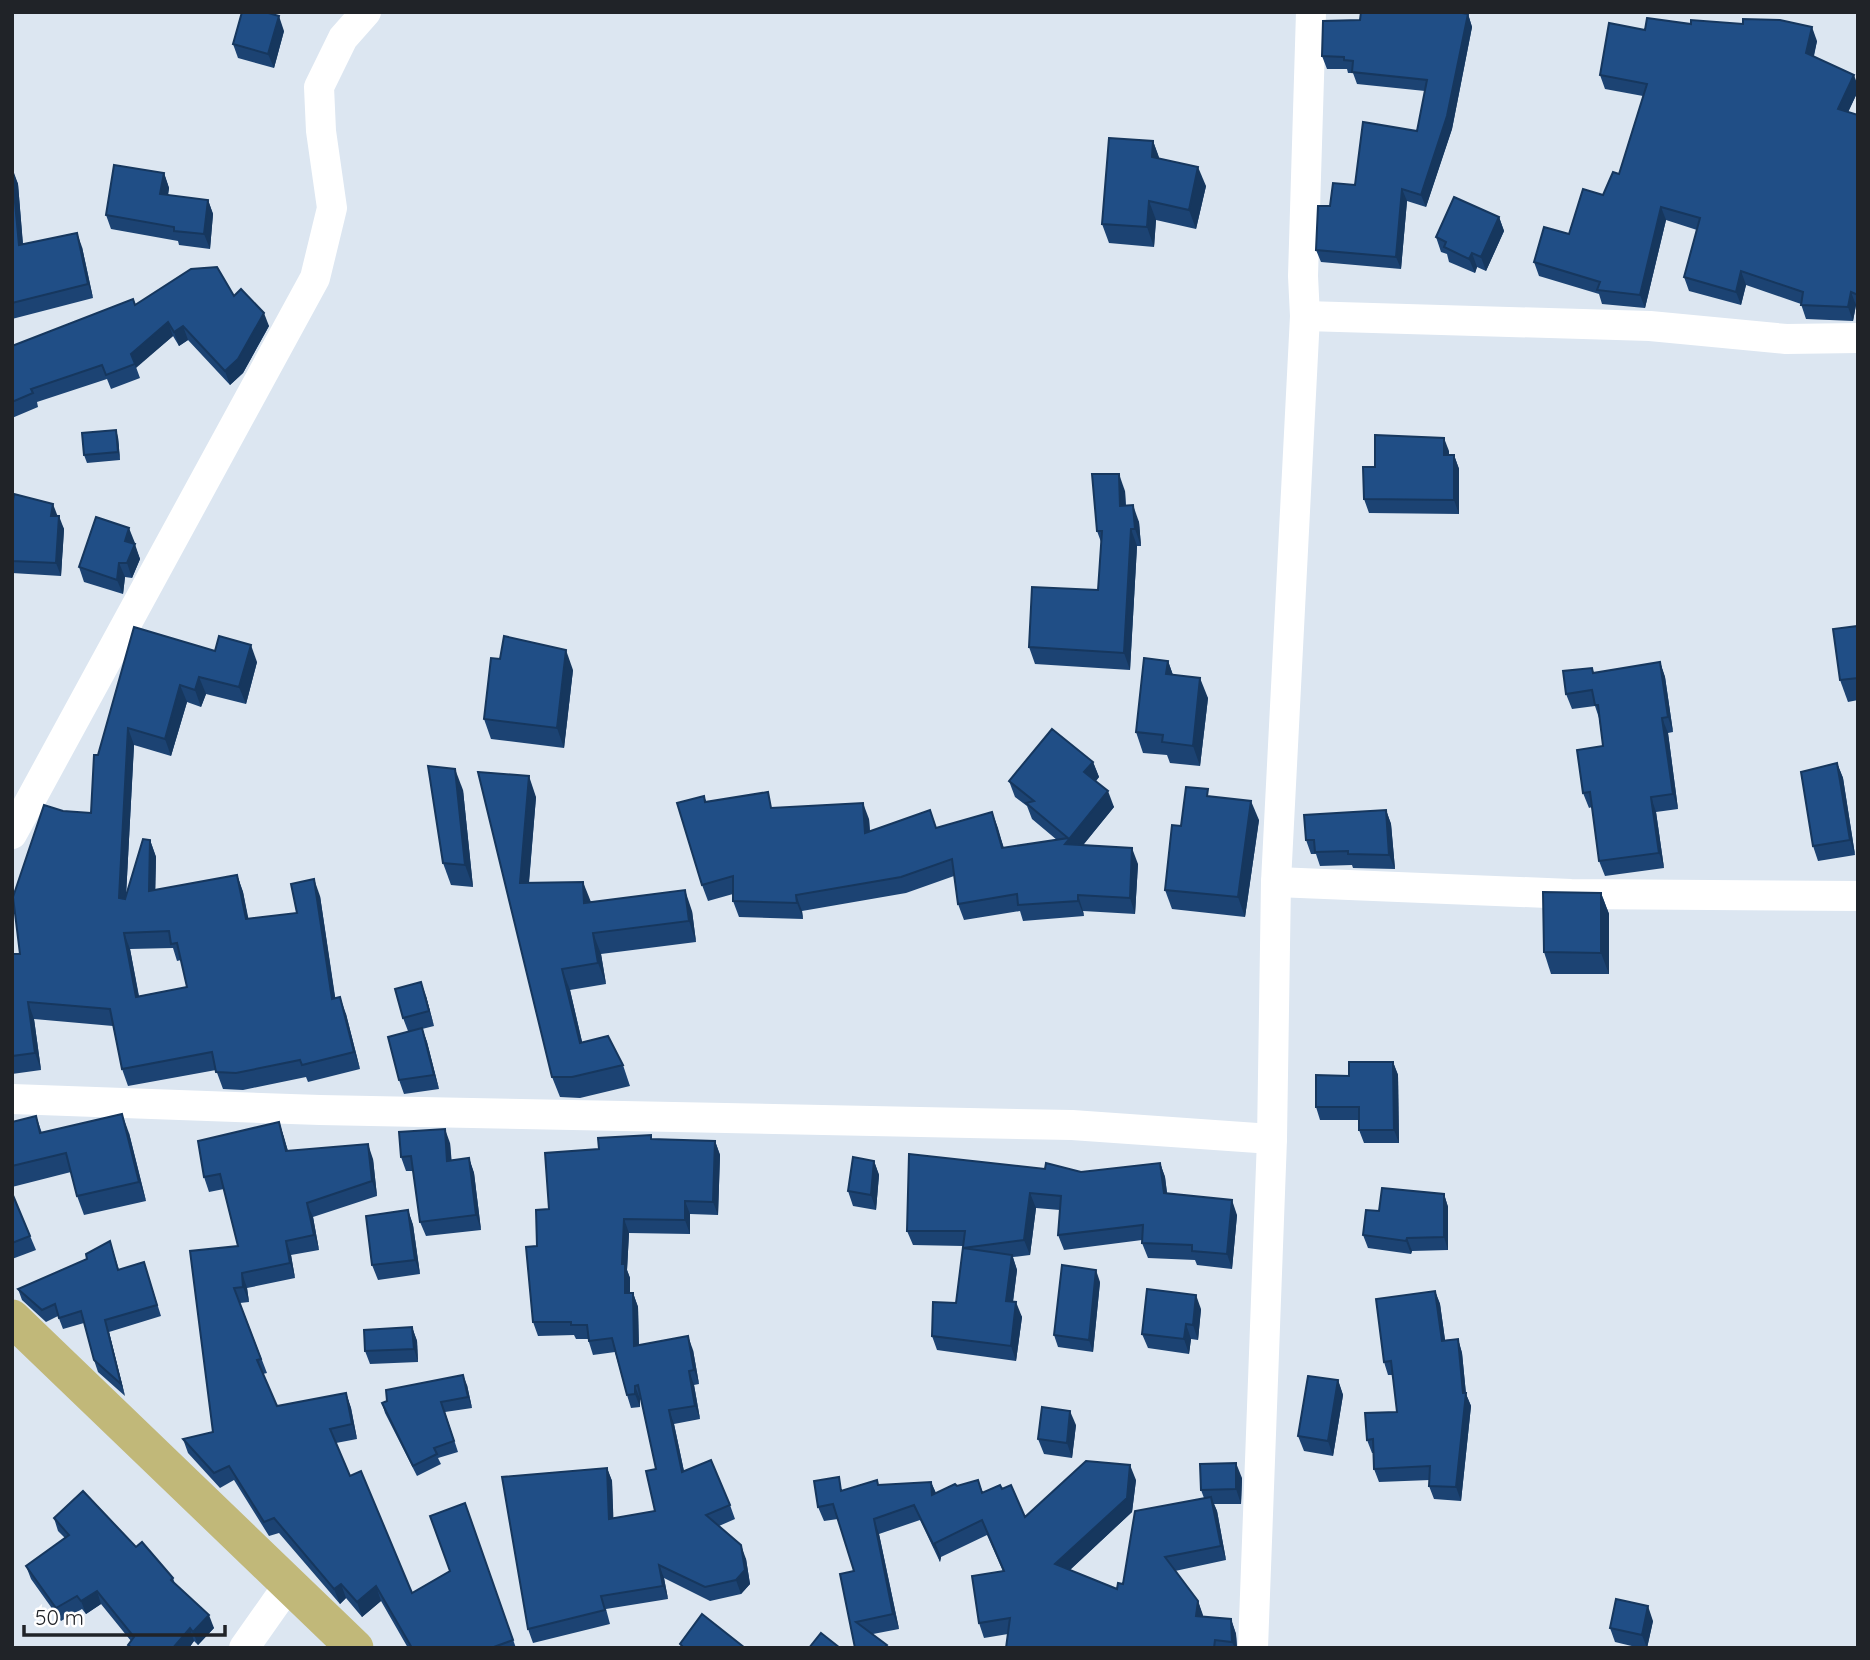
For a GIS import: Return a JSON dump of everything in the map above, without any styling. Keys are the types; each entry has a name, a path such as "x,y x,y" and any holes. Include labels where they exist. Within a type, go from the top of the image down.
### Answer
{"main road":[{"path":"12,1318 355,1648"}],"street":[{"path":"12,834 315,278 332,208 321,131 319,87 343,38 366,12"},
{"path":"1253,1648 1272,1139 1276,882 1305,316 1303,276 1311,12"},
{"path":"1305,316 1650,326 1786,339 1858,338"},
{"path":"1276,882 1571,894 1858,896"},
{"path":"12,1099 320,1110 1072,1125 1272,1139"},
{"path":"244,1648 289,1584"}],"building":[{"path":"242,12 265,12 279,16 268,54 233,44"},
{"path":"1361,12 1468,14 1447,116 1421,195 1402,189 1396,257 1316,250 1318,206 1330,206 1333,183 1355,185 1363,122 1417,131 1427,80 1352,72 1353,61 1344,60 1344,57 1322,56 1323,21 1360,20"},
{"path":"1647,18 1691,24 1691,20 1743,24 1743,19 1780,20 1812,27 1806,53 1854,75 1838,109 1858,115 1858,295 1851,292 1848,307 1801,305 1803,292 1741,271 1736,292 1684,277 1700,218 1661,207 1640,295 1597,290 1600,282 1534,262 1544,227 1569,234 1583,189 1603,195 1613,172 1619,174 1647,84 1600,75 1609,23 1645,30"},
{"path":"1109,138 1153,141 1152,157 1198,167 1189,210 1149,201 1147,227 1102,224"},
{"path":"114,165 164,173 160,194 208,200 204,234 174,231 174,227 106,215"},
{"path":"12,170 19,245 77,233 88,284 12,303"},
{"path":"1454,197 1499,217 1481,257 1472,253 1469,259 1444,247 1446,242 1436,237"},
{"path":"217,267 234,296 241,289 264,313 238,359 225,371 183,326 174,332 168,322 131,354 135,364 106,375 102,365 31,389 33,393 12,402 12,346 133,299 135,305 191,269"},
{"path":"116,430 118,452 84,455 82,433"},
{"path":"1375,435 1444,438 1444,455 1454,455 1454,500 1364,499 1363,467 1375,467"},
{"path":"1092,474 1119,474 1120,506 1133,505 1135,529 1131,529 1124,653 1029,647 1032,587 1098,590 1102,531 1097,531"},
{"path":"14,494 53,504 51,516 59,516 56,563 12,561"},
{"path":"96,517 129,528 125,541 135,544 127,563 119,563 117,580 79,567"},
{"path":"1858,626 1858,678 1840,680 1833,629"},
{"path":"134,627 215,651 219,636 251,645 239,687 199,677 195,690 180,685 165,739 128,728 119,898 125,899 143,839 150,840 149,891 237,875 246,919 297,913 291,884 314,879 332,999 340,997 354,1052 302,1065 300,1060 236,1073 216,1072 212,1052 122,1069 110,1009 28,1002 35,1053 12,1056 12,954 20,954 13,897 44,805 63,811 91,813 94,755 98,755","holes":["169,931 171,944 177,943 187,987 136,997 124,933"]},
{"path":"504,636 566,650 557,728 484,719 491,658 500,659"},
{"path":"1144,658 1168,661 1166,674 1200,678 1193,746 1162,742 1163,735 1136,732"},
{"path":"1660,662 1668,717 1662,718 1673,794 1651,797 1659,853 1599,861 1590,792 1583,793 1577,750 1603,746 1598,705 1595,705 1592,690 1566,694 1563,671 1592,668 1593,673"},
{"path":"1052,729 1093,762 1084,772 1108,791 1065,844 1132,848 1130,898 1078,895 1078,901 1018,905 1017,894 958,904 952,859 901,877 796,895 797,903 733,901 733,876 702,885 677,803 704,796 705,802 768,792 771,808 863,803 865,833 930,810 936,828 992,812 1002,848 1068,838 1026,803 1034,801 1009,781"},
{"path":"1837,763 1850,840 1813,846 1801,772"},
{"path":"428,766 455,769 465,865 443,863"},
{"path":"478,772 529,776 520,883 583,882 584,903 685,890 689,921 593,933 598,963 562,969 580,1043 608,1036 623,1065 572,1077 552,1077"},
{"path":"1186,787 1208,789 1207,796 1251,801 1238,897 1165,890 1172,825 1181,826"},
{"path":"1386,810 1389,855 1348,854 1348,851 1315,852 1314,840 1306,840 1304,815"},
{"path":"1543,892 1601,893 1601,953 1544,952"},
{"path":"421,982 429,1011 403,1018 395,989"},
{"path":"422,1028 434,1075 399,1080 388,1037"},
{"path":"1349,1062 1393,1062 1394,1130 1359,1130 1359,1107 1316,1107 1316,1075 1349,1076"},
{"path":"122,1114 139,1182 77,1196 66,1153 12,1166 12,1122 36,1116 40,1133"},
{"path":"279,1122 286,1151 368,1144 372,1181 307,1203 314,1235 286,1241 290,1263 242,1273 243,1287 234,1288 261,1359 257,1360 277,1406 346,1393 352,1424 330,1429 350,1476 361,1471 412,1593 450,1571 430,1516 465,1503 513,1640 491,1648 412,1648 376,1586 357,1602 341,1584 334,1589 274,1518 264,1522 229,1466 214,1473 183,1439 213,1432 190,1251 238,1246 220,1174 204,1177 198,1141"},
{"path":"445,1129 447,1161 469,1158 476,1215 420,1222 411,1156 401,1157 399,1132"},
{"path":"651,1135 651,1139 715,1141 713,1202 685,1201 685,1220 624,1219 622,1264 625,1264 625,1293 633,1293 634,1346 688,1336 694,1370 689,1371 695,1406 669,1410 682,1472 711,1460 730,1505 706,1515 741,1545 745,1570 736,1580 705,1587 659,1565 663,1586 601,1596 605,1610 528,1629 502,1477 607,1468 609,1519 655,1511 646,1471 656,1469 638,1385 635,1386 635,1394 627,1395 612,1338 589,1341 587,1325 571,1325 571,1322 533,1322 526,1247 537,1246 536,1210 549,1209 545,1153 599,1149 598,1138"},
{"path":"909,1154 1045,1169 1046,1163 1081,1172 1160,1163 1164,1193 1232,1200 1227,1254 1192,1251 1192,1245 1142,1243 1143,1225 1058,1235 1061,1196 1030,1193 1024,1240 963,1248 1012,1255 1006,1301 1016,1302 1011,1346 932,1336 933,1302 956,1303 965,1231 907,1231"},
{"path":"853,1157 874,1161 871,1195 848,1191"},
{"path":"1382,1188 1444,1194 1444,1237 1407,1238 1406,1241 1363,1235 1366,1210 1379,1211"},
{"path":"12,1193 30,1236 12,1243"},
{"path":"408,1210 415,1260 372,1265 366,1216"},
{"path":"110,1241 118,1270 144,1262 157,1305 105,1320 121,1384 94,1360 81,1311 59,1318 55,1304 42,1310 18,1289 87,1259 86,1254"},
{"path":"1062,1265 1096,1270 1089,1340 1054,1335"},
{"path":"1147,1289 1196,1295 1193,1325 1186,1324 1184,1339 1142,1334"},
{"path":"1435,1291 1442,1341 1458,1339 1463,1393 1466,1393 1456,1487 1429,1486 1430,1466 1374,1469 1373,1439 1367,1440 1365,1413 1397,1412 1391,1361 1384,1362 1376,1299"},
{"path":"412,1327 414,1349 365,1351 364,1330"},
{"path":"463,1375 468,1397 441,1402 454,1441 434,1448 437,1454 413,1466 382,1403 387,1401 386,1390"},
{"path":"1308,1376 1338,1380 1328,1441 1298,1436"},
{"path":"1042,1407 1070,1411 1067,1443 1038,1439"},
{"path":"1086,1461 1130,1465 1127,1498 1055,1564 1117,1589 1118,1583 1123,1584 1135,1511 1211,1497 1221,1546 1165,1557 1198,1601 1196,1616 1231,1619 1232,1642 1215,1640 1214,1648 1006,1648 1010,1618 979,1623 972,1576 1004,1571 982,1520 935,1543 935,1548 914,1505 874,1519 893,1614 856,1622 887,1645 884,1648 855,1648 840,1574 854,1571 833,1504 818,1507 814,1481 839,1477 841,1491 877,1480 878,1485 931,1482 932,1495 955,1484 957,1486 978,1480 982,1493 1000,1485 1002,1489 1011,1485 1025,1517"},
{"path":"1236,1463 1236,1489 1201,1490 1200,1464"},
{"path":"83,1491 136,1547 142,1542 173,1578 171,1580 209,1615 193,1632 190,1628 173,1648 132,1648 128,1645 134,1637 97,1591 81,1601 77,1596 56,1608 26,1566 69,1535 54,1518"},
{"path":"1616,1599 1648,1606 1642,1635 1610,1628"},
{"path":"702,1614 745,1648 684,1648 680,1644"},
{"path":"821,1633 840,1648 809,1648"}]}
